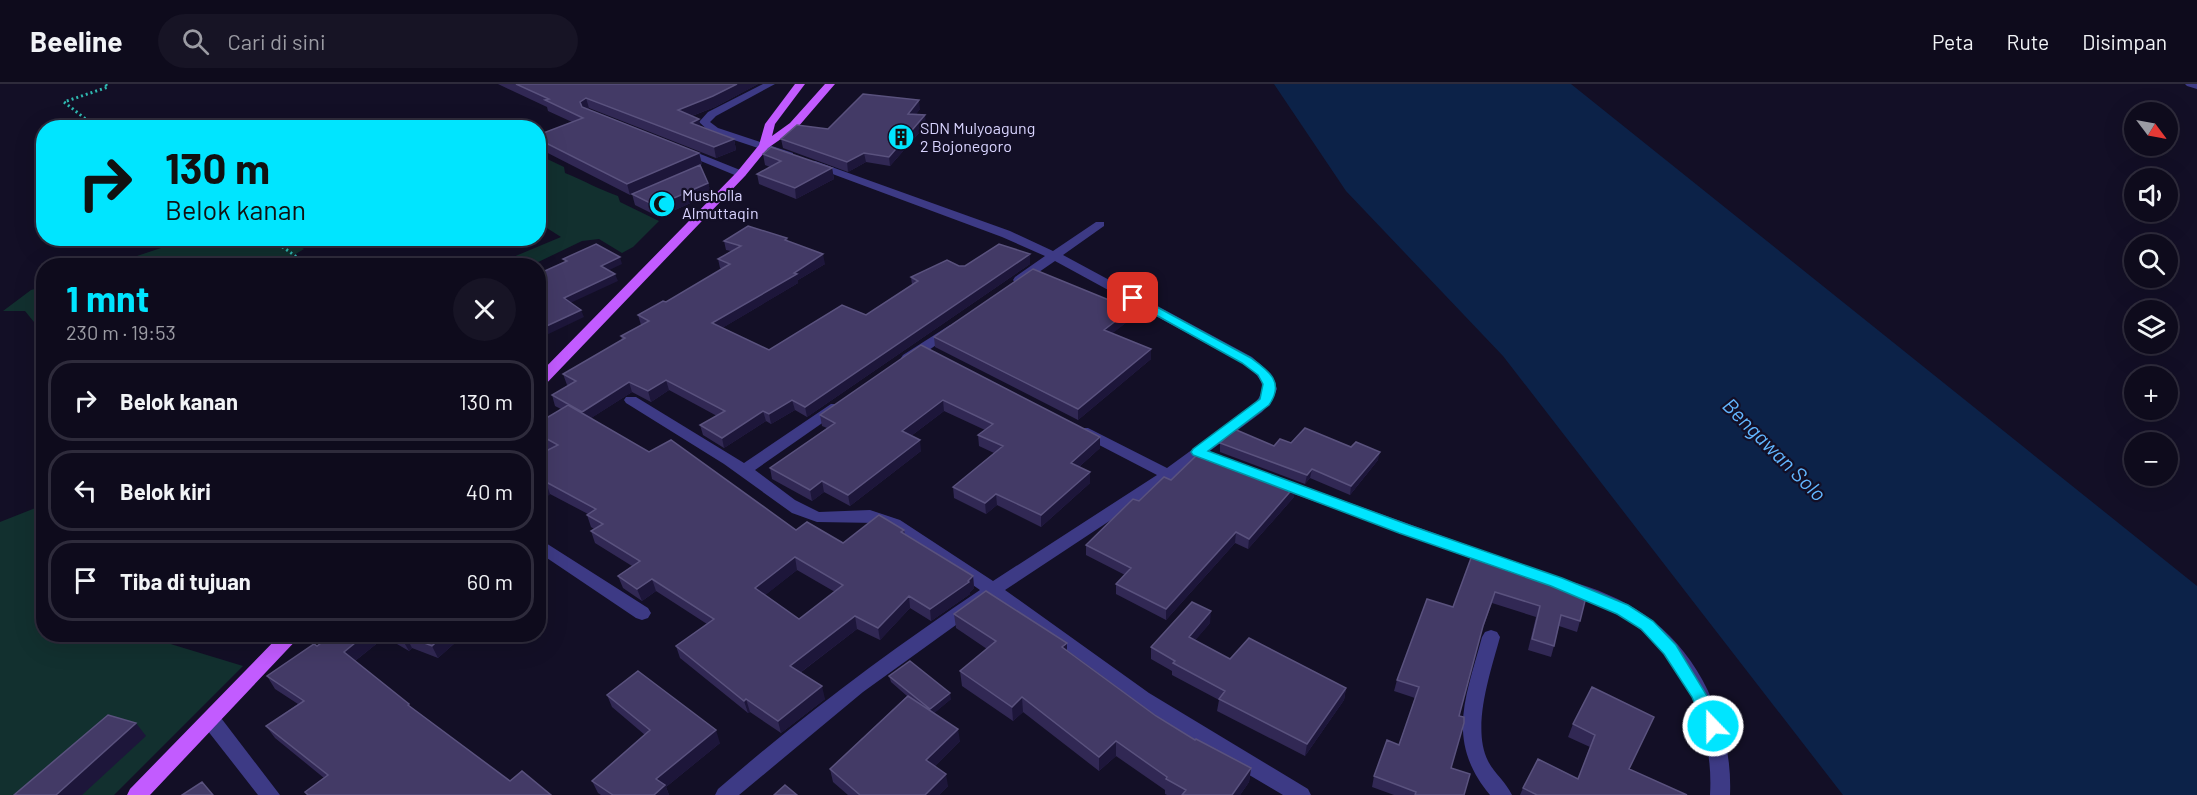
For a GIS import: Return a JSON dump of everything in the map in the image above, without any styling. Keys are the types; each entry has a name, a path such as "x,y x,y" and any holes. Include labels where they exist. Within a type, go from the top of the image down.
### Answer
{"main road":[{"path":"764,146 770,124 800,84"},
{"path":"546,376 741,174 764,146 794,125 830,84"},
{"path":"137,795 285,642"}],"street":[{"path":"725,795 817,717 993,588 1167,474 1265,402 1269,396 1270,384 1263,372 1237,355 1053,255 1006,234 707,126 704,121 770,84"},
{"path":"2190,84 2197,86"},
{"path":"676,148 741,174"},
{"path":"1007,288 1100,224"},
{"path":"895,367 928,351 960,321"},
{"path":"744,470 848,399"},
{"path":"631,400 744,470 787,502 808,514 829,519 870,514 884,518 993,588 1120,683 1301,795"},
{"path":"1071,425 1167,474"},
{"path":"1198,452 1220,460"},
{"path":"1263,477 1513,567"},
{"path":"546,549 642,613"},
{"path":"1557,582 1622,609 1647,625 1670,649 1709,714 1720,769 1720,795"},
{"path":"1491,637 1472,728 1474,749 1479,763 1502,795"},
{"path":"211,720 270,795"}],"path":[{"path":"87,120 64,102 108,87 105,84"},
{"path":"281,246 298,258"}],"green space":[{"path":"546,158 564,167 565,173 618,196 620,202 659,221 633,247 622,253 599,239 582,241 546,258 511,258 539,246 546,246 546,243 561,237 546,227"},
{"path":"167,246 300,246 304,249 289,258 131,258"},
{"path":"36,289 36,324 25,311 3,311"},
{"path":"36,508 36,535 34,537 36,540 36,642 164,642 243,666 114,795 0,795 0,522"}],"water":[{"name":"Bengawan Solo","path":"1274,84 1571,84 2197,586 2197,795 1843,795 1503,356 1346,191"}],"building":[{"path":"516,84 737,84 678,110 699,119 691,123 734,139 714,147 586,98 580,102 582,107 699,153 627,184 546,143 546,132 583,118 545,100 549,99"},
{"path":"863,94 919,100 908,114 925,115 889,157 864,153 847,162 781,139 797,125 828,129"},
{"path":"771,147 832,168 795,188 757,174 781,161 763,154"},
{"path":"700,165 708,183 656,206 632,194"},
{"path":"748,226 787,238 785,240 823,254 794,273 797,274 712,323 769,350 842,305 866,315 918,281 911,277 947,260 959,266 965,266 999,244 1030,254 805,407 792,400 769,414 763,411 722,438 700,425 725,411 666,380 648,391 629,382 582,412 552,395 576,381 563,374 625,338 621,336 649,321 638,315 663,301 666,302 730,264 718,259 741,246 724,241"},
{"path":"596,244 620,257 601,266 615,274 564,298 581,310 546,326 546,270 567,261 563,259"},
{"path":"1033,269 1131,309 1104,330 1151,349 1078,409 934,337"},
{"path":"921,345 1100,437 1071,463 1090,472 1041,515 996,494 985,503 953,487 1003,446 978,435 993,424 943,400 902,431 920,440 848,495 822,481 810,490 770,468 835,423 820,415"},
{"path":"568,405 649,452 671,440 796,530 807,522 843,543 879,515 904,530 901,532 973,576 969,582 930,609 909,596 878,628 855,616 790,666 822,686 778,721 746,699 744,701 676,646 714,619 652,579 637,589 618,576 640,561 591,531 603,524 587,515 596,509 546,482 546,451 558,445 546,438 546,418","holes":["795,557 843,585 799,619 755,588"]},
{"path":"1305,428 1351,447 1356,442 1380,452 1351,486 1312,469 1307,475 1220,443 1234,429 1274,446 1280,439 1291,443"},
{"path":"1199,453 1206,456 1209,454 1295,486 1249,539 1236,532 1166,609 1116,584 1131,568 1086,545 1133,499 1139,501 1164,477 1171,480"},
{"path":"1474,550 1588,589 1580,621 1561,615 1554,646 1532,639 1540,606 1495,592 1483,626 1459,716 1464,717 1464,723 1451,768 1470,774 1464,795 1415,795 1416,792 1374,776 1387,740 1399,745 1419,687 1397,680 1427,599 1453,607"},
{"path":"986,591 1067,643 1062,647 1156,716 1195,740 1251,768 1232,795 1182,795 1186,790 1166,779 1167,777 1116,741 1099,757 1022,697 1012,707 960,671 996,641 954,614"},
{"path":"1192,602 1211,611 1189,637 1230,659 1249,638 1346,688 1307,744 1219,699 1225,691 1173,663 1175,661 1151,647"},
{"path":"322,642 356,642 344,652 408,705 510,781 522,771 551,795 308,795 305,792 328,775 266,726 304,701 267,676 314,644 317,646"},
{"path":"422,642 436,642 432,646"},
{"path":"910,661 950,693 930,709 889,676"},
{"path":"638,671 716,730 656,779 665,785 654,795 613,795 592,781 650,730 607,695"},
{"path":"1592,687 1654,717 1629,769 1687,795 1537,795 1523,788 1538,759 1578,779 1595,735 1573,724"},
{"path":"908,696 958,729 926,760 946,774 925,795 860,795 830,769"},
{"path":"108,715 136,723 56,795 14,795"},
{"path":"202,782 213,795 182,795"},
{"path":"785,785 797,795 774,795"}],"place":[{"name":"SDN Mulyoagung 2 Bojonegoro","path":"901,137"},
{"name":"Musholla Almuttaqin","path":"662,204"}],"route":[{"path":"1133,298 1247,360 1263,372 1268,379 1270,390 1265,402 1198,452 1404,529 1557,582 1622,609 1647,625 1670,649 1698,692 1713,726"}]}
